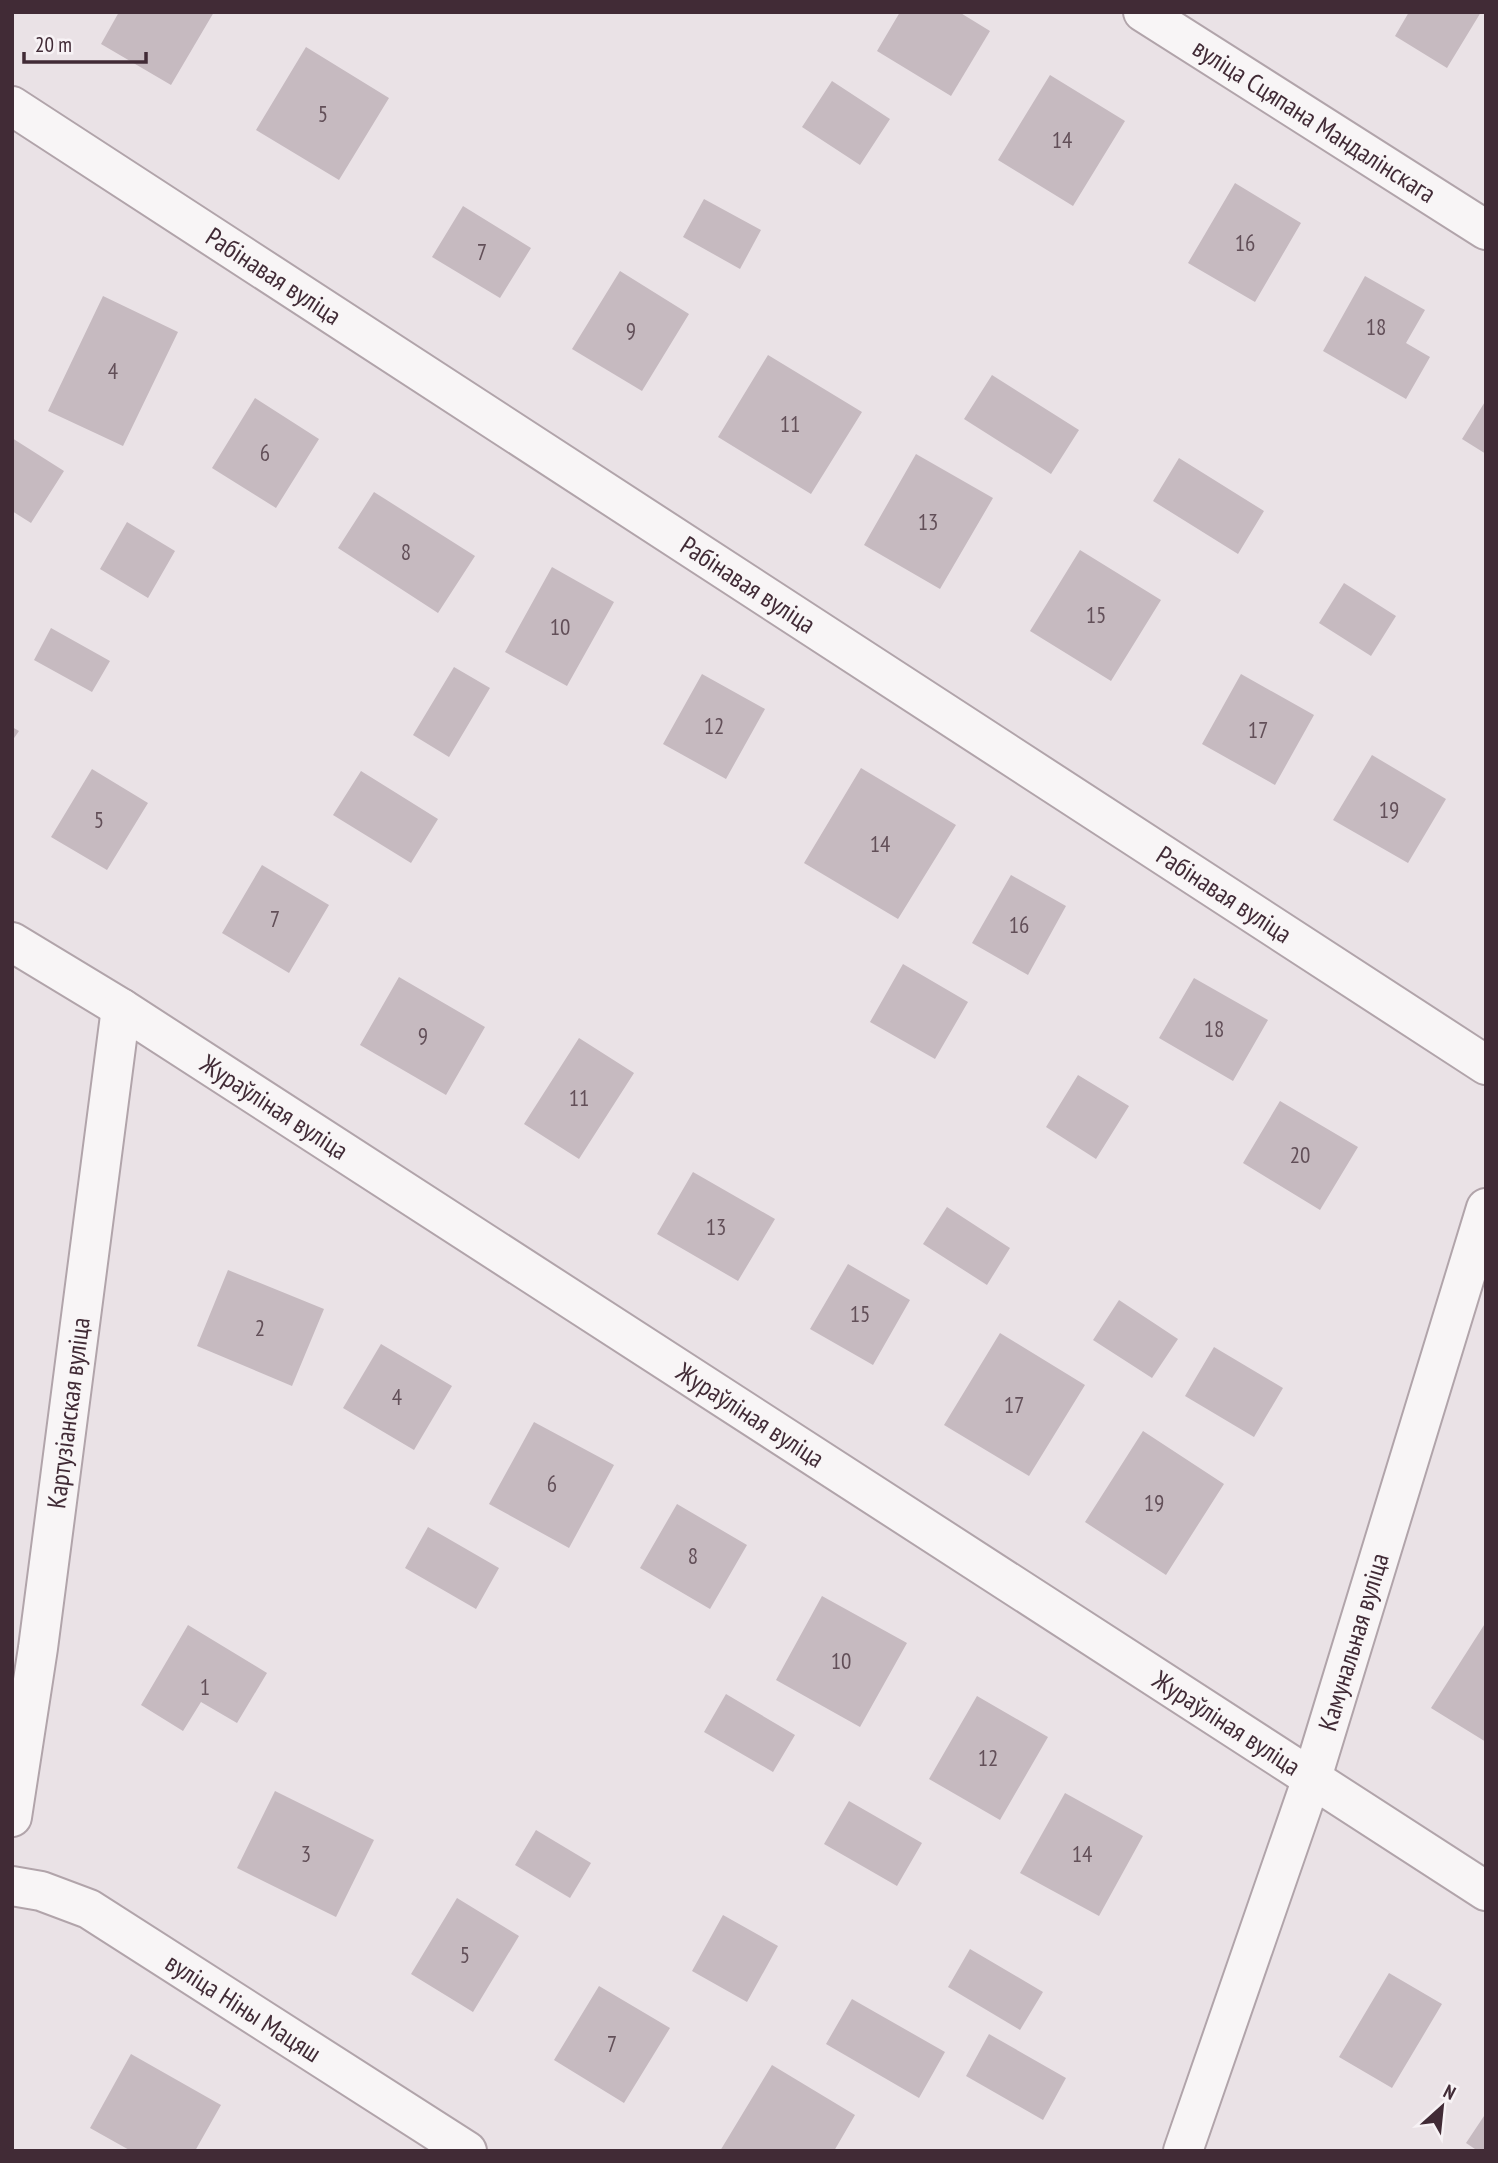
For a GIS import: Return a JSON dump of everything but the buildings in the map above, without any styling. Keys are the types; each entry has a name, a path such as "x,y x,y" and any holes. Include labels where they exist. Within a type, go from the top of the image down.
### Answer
{"street":[{"name":"вуліца Сцяпана Мандалінскага","path":"1143,12 1486,230"},
{"name":"Рабінавая вуліца","path":"12,106 1486,1065"},
{"name":"Жураўліная вуліца","path":"12,942 121,1008 1311,1781 1486,1891"},
{"name":"Картузіанская вуліца","path":"12,1818 25,1646 121,1008"},
{"name":"Камунальная вуліца","path":"1183,2151 1311,1781 1486,1208"},
{"name":"вуліца Ніны Мацяш","path":"12,1886 41,1891 89,1909 467,2151"}]}
